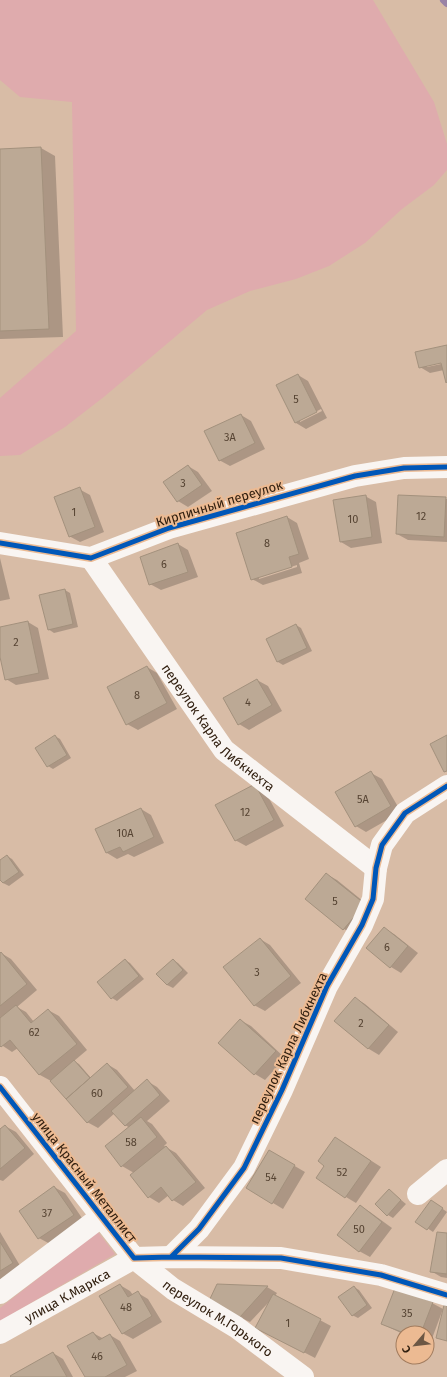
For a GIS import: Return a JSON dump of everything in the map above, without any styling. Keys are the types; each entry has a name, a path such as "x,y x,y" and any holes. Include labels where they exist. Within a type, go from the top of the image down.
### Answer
{"street":[{"name":"Кирпичный переулок","path":"91,558 169,528 356,476 404,468 447,466"},
{"path":"0,543 91,558"},
{"name":"переулок Карла Либкнехта","path":"91,558 224,750 376,868"},
{"name":"переулок Карла Либкнехта","path":"171,1256 199,1229 244,1168 282,1090 328,986 362,925 373,899 376,868 382,844 405,813 447,786"},
{"name":"улица Красный Металлист","path":"0,1087 134,1258 171,1256 281,1258 380,1275 447,1296"},
{"path":"418,1194 447,1170"},
{"path":"0,1293 102,1216"},
{"name":"улица К.Маркса","path":"0,1332 134,1258"},
{"name":"переулок М.Горького","path":"134,1258 173,1289 236,1327 303,1377"}],"shaded area":[{"path":"0,0 373,0 434,102 447,144 447,170 434,185 402,209 365,243 329,266 296,279 250,291 207,310 105,396 65,427 20,455 0,456 0,398 76,331 72,102 20,97 0,80"},
{"path":"98,1232 115,1254 0,1321 0,1308"}],"building":[{"path":"41,147 49,329 0,331 0,149"},
{"path":"447,345 446,383 441,363 419,368 415,352"},
{"path":"298,374 317,412 295,423 276,385"},
{"path":"241,414 255,443 219,461 204,431"},
{"path":"188,465 202,485 177,502 163,482"},
{"path":"80,487 95,527 69,537 54,497"},
{"path":"366,495 372,537 340,542 333,500"},
{"path":"398,495 446,497 444,537 396,534"},
{"path":"287,516 299,554 289,557 292,567 251,580 236,533"},
{"path":"178,543 188,572 149,585 140,557"},
{"path":"65,589 73,624 48,630 39,595"},
{"path":"28,621 39,673 5,680 0,657 0,627"},
{"path":"296,624 307,648 277,662 266,639"},
{"path":"147,666 167,703 126,725 107,687"},
{"path":"257,679 272,705 238,725 223,698"},
{"path":"55,735 67,755 47,767 35,748"},
{"path":"447,735 447,771 444,772 430,744"},
{"path":"371,771 391,806 355,827 335,792"},
{"path":"255,784 274,820 235,841 215,805"},
{"path":"141,808 154,837 123,852 120,847 106,853 95,829"},
{"path":"7,855 19,872 3,883 0,880 0,860"},
{"path":"326,873 365,904 343,930 305,899"},
{"path":"384,927 408,946 390,968 366,948"},
{"path":"260,938 291,976 254,1006 223,967"},
{"path":"1,952 27,984 0,1006 0,953"},
{"path":"125,959 139,976 111,999 97,982"},
{"path":"173,959 183,970 167,985 156,974"},
{"path":"355,997 389,1025 368,1049 334,1021"},
{"path":"16,1005 31,1023 48,1009 77,1044 39,1075 10,1040 1,1047 0,1046 0,1018"},
{"path":"240,1019 276,1051 254,1075 218,1043"},
{"path":"74,1060 90,1078 66,1099 50,1081"},
{"path":"107,1063 128,1087 87,1123 66,1099"},
{"path":"147,1079 160,1095 125,1126 111,1111"},
{"path":"141,1117 157,1137 121,1167 105,1146"},
{"path":"5,1125 25,1148 0,1169 0,1129"},
{"path":"335,1137 371,1161 345,1198 316,1178 324,1166 318,1161"},
{"path":"166,1146 196,1182 172,1201 161,1187 148,1198 130,1175"},
{"path":"269,1150 295,1165 272,1204 246,1188"},
{"path":"54,1186 74,1215 38,1239 19,1211"},
{"path":"389,1189 401,1200 387,1216 375,1204"},
{"path":"431,1200 443,1208 427,1230 415,1222"},
{"path":"360,1205 382,1222 359,1252 337,1235"},
{"path":"437,1232 447,1233 447,1274 430,1272"},
{"path":"0,1242 13,1263 0,1271"},
{"path":"120,1284 128,1297 138,1291 152,1316 122,1334 99,1296"},
{"path":"217,1284 268,1286 240,1317 208,1303"},
{"path":"354,1286 367,1305 352,1316 338,1297"},
{"path":"395,1288 433,1302 424,1325 395,1325 395,1329 381,1324"},
{"path":"273,1294 321,1319 304,1353 255,1328"},
{"path":"444,1305 447,1306 447,1341 436,1338"},
{"path":"93,1332 99,1340 110,1334 127,1365 105,1377 85,1377 67,1346"},
{"path":"53,1352 67,1377 10,1376"}],"waterway":[{"path":"444,0 447,3"}],"cycle path":[{"path":"0,543 91,558 169,528 355,476 404,468 447,467"},
{"path":"171,1257 199,1229 244,1168 282,1090 327,986 362,925 373,899 376,868 382,845 405,813 447,786"},
{"path":"0,1087 134,1258 281,1258 381,1275 447,1295"}]}
